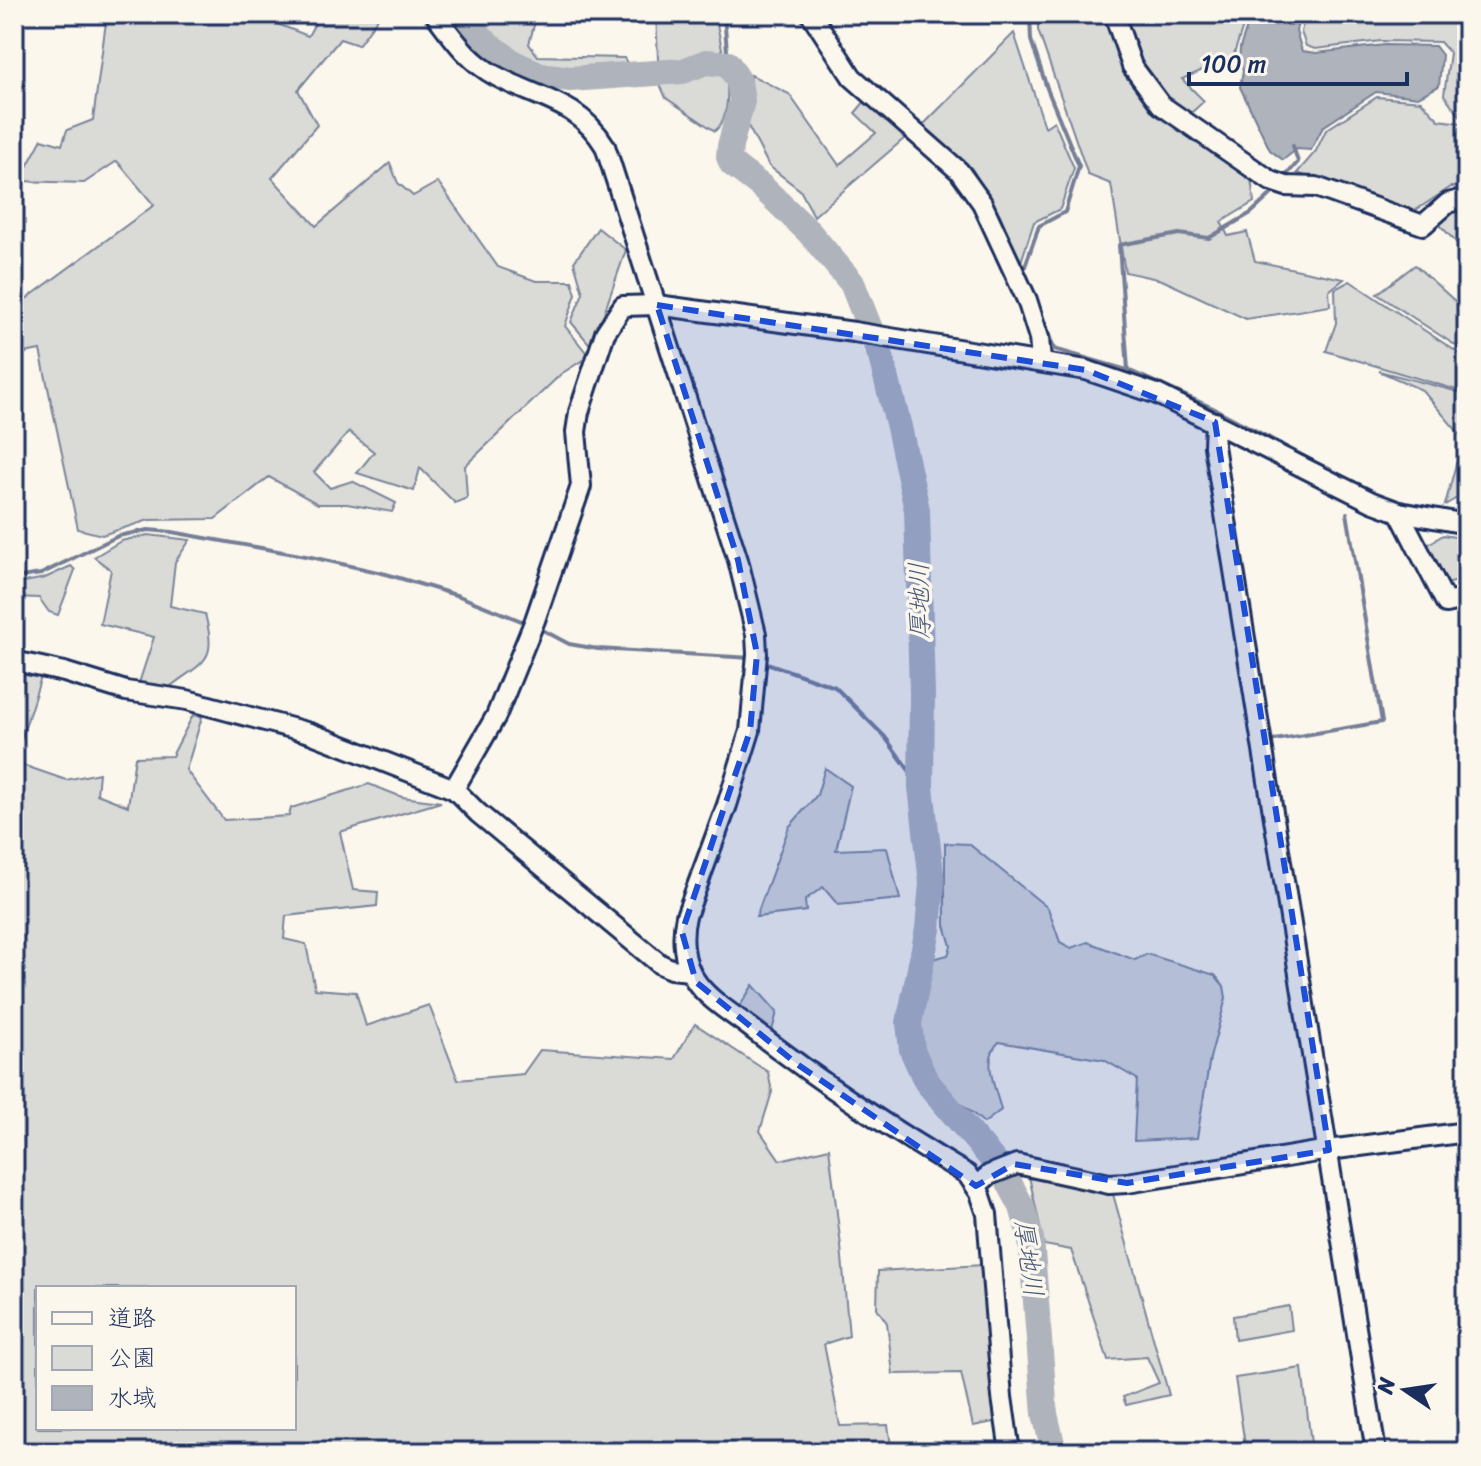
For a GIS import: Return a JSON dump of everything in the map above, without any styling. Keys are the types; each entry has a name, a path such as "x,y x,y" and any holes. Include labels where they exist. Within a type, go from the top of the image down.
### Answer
{"street":[{"path":"435,14 473,61 497,77 565,106 596,132 605,146 738,560 756,634 757,660 750,731 682,932 690,971 706,993 797,1064 894,1131 982,1180 1012,1165 1109,1184 1467,1132"},
{"path":"811,14 852,77 959,171 982,203 1027,300 1039,338 1041,361"},
{"path":"1114,14 1132,66 1161,105 1279,184 1316,187 1423,225 1448,203 1467,198"},
{"path":"454,789 496,716 533,626 581,486 576,432 579,412 605,333 623,306 657,305 854,332 1041,361 1113,377 1215,422 1348,491 1399,512 1467,524"},
{"path":"1215,422 1214,446 1324,1151 1376,1452"},
{"path":"1399,512 1446,603 1467,598"},
{"path":"14,661 126,691 187,700 310,733 454,789 478,813 660,964 690,971"},
{"path":"982,1180 1010,1452"}],"highlighted area":[{"path":"657,305 1086,370 1215,422 1329,1150 1127,1183 1014,1164 976,1186 797,1064 696,982 682,932 750,731 757,654 738,560"}],"green space":[{"path":"107,14 275,14 275,23 308,36 320,14 381,14 358,45 340,39 298,90 317,125 272,178 316,226 390,163 398,183 413,196 438,182 498,267 536,281 572,281 576,294 565,326 589,356 561,374 465,466 467,498 455,503 420,468 414,491 357,473 374,452 349,432 314,472 330,488 352,481 396,503 392,512 347,504 318,504 269,477 215,519 149,520 102,535 78,529 40,350 14,355 14,308 154,205 117,161 84,183 19,181 42,139 62,145 67,130 93,120"},
{"path":"476,14 537,14 529,44 538,56 624,58 629,66 613,70 567,72 536,66 510,53"},
{"path":"656,14 715,14 727,92 722,121 715,131 666,98 659,82"},
{"path":"1038,14 1106,14 1124,67 1251,178 1254,202 1221,222 1228,236 1247,232 1255,261 1344,279 1329,291 1330,306 1246,319 1162,280 1125,272 1111,184 1088,175 1038,30"},
{"path":"1120,14 1247,14 1233,57 1182,79 1204,101 1189,115 1161,98 1136,63"},
{"path":"1305,14 1467,14 1467,125 1444,95 1450,53 1440,42 1381,41 1315,49 1306,46 1301,32"},
{"path":"1014,33 1045,127 1054,121 1074,168 1060,209 1034,222 1020,265 1000,215 972,169 922,126"},
{"path":"751,75 789,94 839,165 876,133 855,113 866,100 905,138 814,216 800,190 769,166 748,126"},
{"path":"1377,97 1421,101 1439,120 1461,123 1467,133 1467,187 1451,187 1413,212 1297,173 1316,151 1326,130"},
{"path":"1467,203 1467,213 1462,223 1467,228 1467,254 1437,222 1450,210"},
{"path":"598,228 626,250 592,347 571,322 583,293 574,262"},
{"path":"1415,265 1467,312 1467,348 1461,349 1377,294"},
{"path":"1350,281 1460,354 1467,354 1467,393 1326,351 1336,323 1335,289"},
{"path":"1379,371 1459,392 1467,397 1467,492 1445,505 1463,438 1422,390"},
{"path":"148,535 190,540 175,562 170,606 205,614 209,630 210,642 205,659 167,689 139,683 154,637 100,624 111,570 94,557 121,541"},
{"path":"1443,535 1467,539 1467,578 1444,585 1424,547"},
{"path":"71,566 75,570 58,615 49,612 39,598 14,597 14,584 45,578"},
{"path":"14,670 41,677 14,762"},
{"path":"193,715 202,717 186,770 224,820 289,816 291,808 369,784 402,797 441,802 340,832 353,890 378,892 377,906 286,916 284,939 306,944 315,989 356,992 366,1026 429,1005 458,1080 523,1074 540,1050 674,1059 695,1024 768,1072 772,1092 760,1131 780,1160 829,1148 849,1336 824,1344 840,1426 888,1425 892,1452 14,1452 14,762 66,780 99,773 97,794 128,806 135,757 172,756"},
{"path":"825,768 851,786 836,850 887,848 900,899 838,905 823,887 805,900 806,911 756,917 789,827 817,795"},
{"path":"945,843 969,844 1048,908 1060,942 1071,948 1088,942 1135,960 1147,954 1215,975 1224,986 1226,998 1210,1058 1197,1138 1134,1141 1137,1079 1104,1060 999,1042 990,1065 1001,1110 984,1123 935,1079 919,1052 916,1020 932,959 948,955 951,946 945,925"},
{"path":"753,985 777,1012 772,1031 738,1009"},
{"path":"1028,1172 1113,1194 1169,1395 1126,1405 1123,1397 1159,1383 1147,1357 1108,1360 1071,1250 1044,1245"},
{"path":"983,1265 994,1422 973,1426 961,1373 893,1374 887,1323 877,1308 878,1271"},
{"path":"1289,1306 1292,1330 1235,1340 1233,1316"},
{"path":"1302,1368 1312,1452 1246,1452 1235,1378"}],"water":[{"path":"1251,14 1300,14 1296,31 1302,51 1316,53 1385,45 1435,46 1442,55 1439,86 1418,97 1376,92 1323,127 1311,150 1297,149 1283,160 1270,150 1240,87 1243,71 1239,61 1240,48"}],"waterway":[{"name":"厚地川","path":"459,14 488,44 514,63 539,75 570,79 683,71 706,62 728,64 739,81 742,101 730,146 732,164 761,186 808,231 852,283 881,357 917,510 921,787 932,883 928,929 909,1023 912,1050 926,1081 1004,1173 1022,1207 1031,1239 1045,1414 1054,1452"},
{"path":"724,14 728,64"},
{"path":"1030,14 1031,40 1079,166 1065,212 1039,226 1024,269 1033,293"},
{"path":"1283,179 1298,162 1293,146"},
{"path":"1276,190 1251,213 1209,238 1179,234 1119,245 1128,370 1213,408 1341,476"},
{"path":"1038,305 1054,349 1127,370"},
{"path":"1269,741 1382,722 1347,513"},
{"path":"14,578 41,574 118,536 148,530 172,532 386,574 459,596 529,624"},
{"path":"537,627 569,644 598,649 752,658"},
{"path":"764,662 835,687 885,737 921,787"}]}
